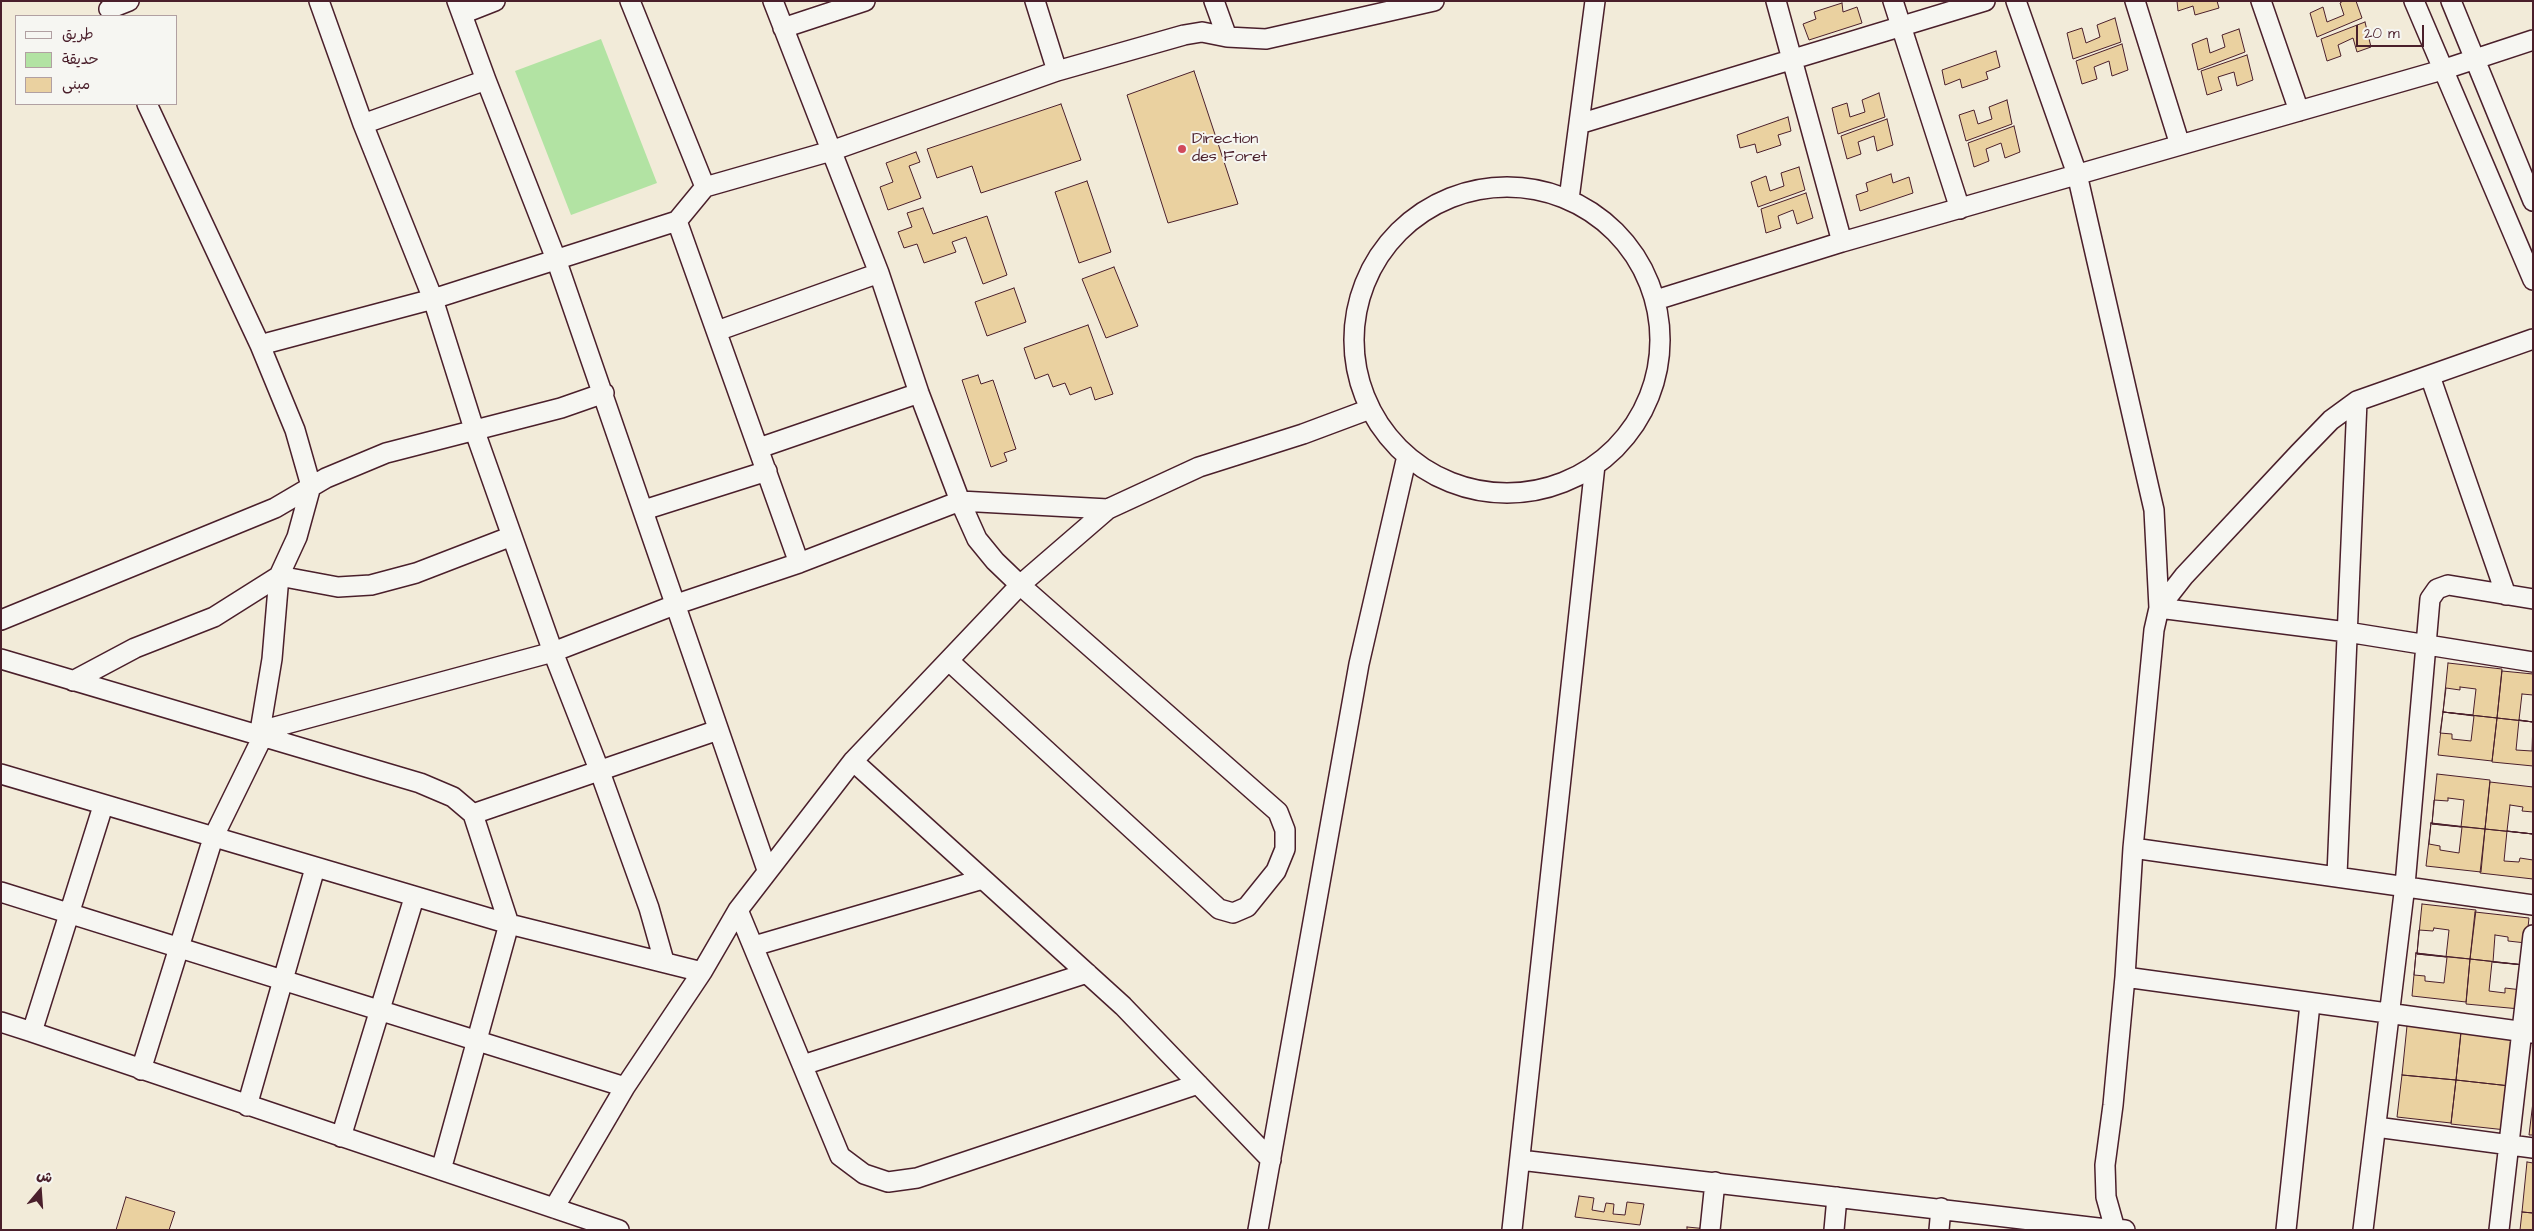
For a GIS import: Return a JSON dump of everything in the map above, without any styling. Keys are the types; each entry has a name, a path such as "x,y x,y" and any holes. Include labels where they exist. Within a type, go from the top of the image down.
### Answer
{"street":[{"path":"108,9 129,1"},
{"path":"319,1 363,124 433,299 474,429 553,652 600,772 649,908 664,961"},
{"path":"495,1 459,7 556,259 604,393 767,870"},
{"path":"630,1 705,187"},
{"path":"773,1 879,273 919,393 960,501 978,539 995,561 1020,585 1278,812 1285,830 1285,849 1276,871 1247,907 1233,913 1219,909 949,661"},
{"path":"783,28 865,1"},
{"path":"1035,1 1057,71"},
{"path":"1214,1 1227,37"},
{"path":"260,345 433,299 678,221 705,187 831,152 1057,71 1184,35 1202,32 1227,37 1266,38 1434,1"},
{"path":"1570,199 1595,1"},
{"path":"1776,1 1842,242"},
{"path":"1893,1 1960,209"},
{"path":"1579,124 1985,1"},
{"path":"1520,1160 1941,1208 2055,1226 2118,1229 2106,1197 2105,1165 2113,1105 2125,977 2133,848 2154,630 2159,608 2154,510 2077,174 2016,1"},
{"path":"2135,1 2180,145"},
{"path":"2261,1 2299,111"},
{"path":"2414,1 2533,280"},
{"path":"2450,1 2533,201"},
{"path":"1656,300 1842,242 2442,70 2533,40"},
{"path":"363,124 486,80"},
{"path":"141,1070 213,838 261,734 272,659 278,576 297,537 311,486 295,430 260,345 147,105"},
{"path":"1524,187 1570,199 1608,224 1638,258 1656,300 1661,347 1652,392 1629,434 1595,465 1559,484 1520,492 1479,490 1441,478 1407,456 1386,434 1370,409 1355,364 1354,317 1368,272 1395,234 1432,205 1477,189 1524,187"},
{"path":"678,221 799,563"},
{"path":"717,331 879,273"},
{"path":"2159,608 2184,576 2300,453 2332,420 2357,401 2533,339"},
{"path":"2430,376 2506,594"},
{"path":"1,620 275,508 344,469 386,453 561,408 604,393"},
{"path":"759,448 919,393"},
{"path":"2337,876 2357,401"},
{"path":"554,1208 625,1087 702,972 738,910 767,870 853,761 1020,585 1108,509 1199,467 1303,434 1370,409"},
{"path":"1258,1230 1359,664 1407,456"},
{"path":"1512,1230 1595,465"},
{"path":"644,510 767,471"},
{"path":"261,734 553,652 677,604 799,563 960,501 1108,509"},
{"path":"73,681 135,648 214,617 278,576 338,587 371,585 416,573 512,536"},
{"path":"2363,1230 2405,885 2430,599 2437,589 2448,585 2533,599"},
{"path":"2159,608 2347,632 2426,647 2533,662"},
{"path":"1,659 261,734 420,783 453,798 473,814 509,924 441,1170"},
{"path":"473,814 718,730"},
{"path":"853,761 1123,1006 1271,1160"},
{"path":"1,774 414,898 509,924 664,961 702,972"},
{"path":"32,1032 103,806"},
{"path":"2133,848 2405,885 2533,905"},
{"path":"247,1106 315,868"},
{"path":"754,946 983,879"},
{"path":"1,892 625,1087"},
{"path":"342,1137 414,898"},
{"path":"738,910 840,1156 864,1174 888,1182 917,1178 1198,1084"},
{"path":"2499,1230 2509,1145 2527,1032 2533,934"},
{"path":"802,1065 1087,973"},
{"path":"2125,977 2310,1004 2527,1032"},
{"path":"2286,1230 2310,1004"},
{"path":"1,1022 619,1230"},
{"path":"2376,1127 2533,1148"},
{"path":"1710,1230 1715,1182"},
{"path":"1834,1230 1837,1197"},
{"path":"1939,1230 1941,1208"}],"green space":[{"path":"601,39 657,183 571,215 515,71"}],"building":[{"path":"2177,1 2217,1 2219,8 2195,15 2193,6 2178,11"},
{"path":"2343,1 2356,1 2362,18 2317,37 2310,13 2323,7 2327,22 2344,15 2340,3"},
{"path":"1842,3 1843,12 1857,7 1862,23 1809,40 1803,24 1816,19 1814,12"},
{"path":"2115,18 2121,42 2073,59 2067,33 2082,28 2086,43 2100,37 2097,25"},
{"path":"2365,22 2371,47 2357,52 2353,38 2338,45 2341,56 2327,61 2321,39"},
{"path":"2239,29 2245,52 2198,70 2192,44 2207,38 2210,53 2225,47 2222,35"},
{"path":"2122,44 2128,70 2112,76 2109,61 2094,67 2097,79 2082,84 2076,61"},
{"path":"1996,51 2000,67 1986,72 1988,79 1962,88 1960,79 1945,85 1942,70"},
{"path":"2247,55 2253,80 2237,86 2234,72 2218,77 2222,90 2207,95 2201,71"},
{"name":"Direction des Foret","path":"1194,71 1238,204 1168,223 1127,95"},
{"path":"1879,93 1885,117 1838,134 1832,108 1847,103 1850,117 1865,112 1862,100"},
{"path":"2007,100 2012,124 1966,141 1959,115 1974,110 1978,124 1992,119 1989,107"},
{"path":"1061,104 1081,160 981,193 972,166 937,178 927,149"},
{"path":"1788,117 1791,131 1778,135 1781,145 1757,153 1755,144 1740,148 1737,135"},
{"path":"1887,119 1893,145 1877,151 1874,136 1858,142 1861,154 1847,159 1841,136"},
{"path":"2014,126 2020,152 2005,158 2001,143 1986,149 1989,161 1974,167 1968,143"},
{"path":"916,152 920,162 909,166 921,198 888,210 880,187 893,182 886,163"},
{"path":"1799,167 1805,190 1758,207 1751,182 1766,176 1770,191 1784,186 1781,173"},
{"path":"1891,174 1893,183 1909,177 1913,193 1860,211 1856,195 1868,191 1866,183"},
{"path":"1087,181 1111,252 1079,263 1055,192"},
{"path":"1806,193 1813,218 1797,224 1793,210 1778,216 1781,228 1766,233 1761,209"},
{"path":"923,208 933,234 987,216 1007,275 983,284 966,237 952,242 956,252 924,263 917,244 904,248 898,232 912,227 907,213"},
{"path":"1114,267 1138,326 1106,338 1082,279"},
{"path":"1014,288 1026,322 987,336 975,302"},
{"path":"1088,325 1113,394 1095,400 1091,387 1070,395 1065,383 1053,387 1048,374 1035,379 1024,348"},
{"path":"978,375 981,384 993,380 1016,449 1004,453 1007,461 991,467 962,380"},
{"path":"2448,663 2502,669 2497,718 2443,712"},
{"path":"2502,671 2533,674 2533,722 2497,718"},
{"path":"2460,687 2476,689 2473,715 2443,712 2446,688 2460,690"},
{"path":"2522,694 2533,695 2533,722 2519,720"},
{"path":"2443,712 2497,718 2492,761 2438,755"},
{"path":"2443,712 2474,716 2471,741 2452,739 2452,734 2440,733"},
{"path":"2497,718 2533,722 2533,766 2492,762"},
{"path":"2519,720 2533,722 2532,751 2516,750"},
{"path":"2437,774 2490,780 2485,829 2432,824"},
{"path":"2490,782 2533,787 2533,834 2485,829"},
{"path":"2448,798 2464,800 2461,827 2432,824 2434,800 2448,801"},
{"path":"2510,805 2523,807 2522,811 2533,812 2533,834 2507,831"},
{"path":"2431,823 2485,829 2481,872 2426,866"},
{"path":"2431,823 2462,827 2459,853 2440,850 2440,846 2429,844"},
{"path":"2485,829 2533,834 2533,879 2480,873"},
{"path":"2507,831 2533,834 2533,860 2520,858 2519,862 2504,861"},
{"path":"2422,904 2476,910 2470,959 2417,954"},
{"path":"2475,912 2529,918 2524,965 2470,959"},
{"path":"2434,928 2449,930 2446,957 2417,954 2419,930 2433,931"},
{"path":"2495,935 2508,937 2508,941 2526,943 2524,965 2493,962"},
{"path":"2416,953 2470,959 2466,1002 2412,996"},
{"path":"2416,953 2447,957 2444,983 2425,981 2425,976 2414,975"},
{"path":"2470,959 2525,965 2520,1009 2466,1004"},
{"path":"2492,962 2524,965 2522,990 2505,988 2505,993 2489,991"},
{"path":"2407,1026 2461,1031 2456,1080 2402,1075"},
{"path":"2461,1033 2515,1039 2510,1086 2456,1080"},
{"path":"2402,1075 2456,1080 2451,1123 2397,1117"},
{"path":"2456,1080 2510,1086 2506,1130 2451,1124"},
{"path":"2533,1102 2533,1135 2529,1135"},
{"path":"2527,1162 2533,1163 2533,1213 2522,1212"},
{"path":"1579,1196 1594,1198 1592,1210 1604,1212 1606,1203 1614,1204 1613,1214 1625,1215 1627,1202 1644,1204 1640,1225 1575,1217"},
{"path":"126,1197 175,1212 169,1230 116,1230"},
{"path":"2522,1212 2533,1213 2533,1230 2520,1230"},
{"path":"1687,1227 1708,1229 1687,1230"}],"place":[{"name":"Direction des Foret","path":"1182,149"}]}
